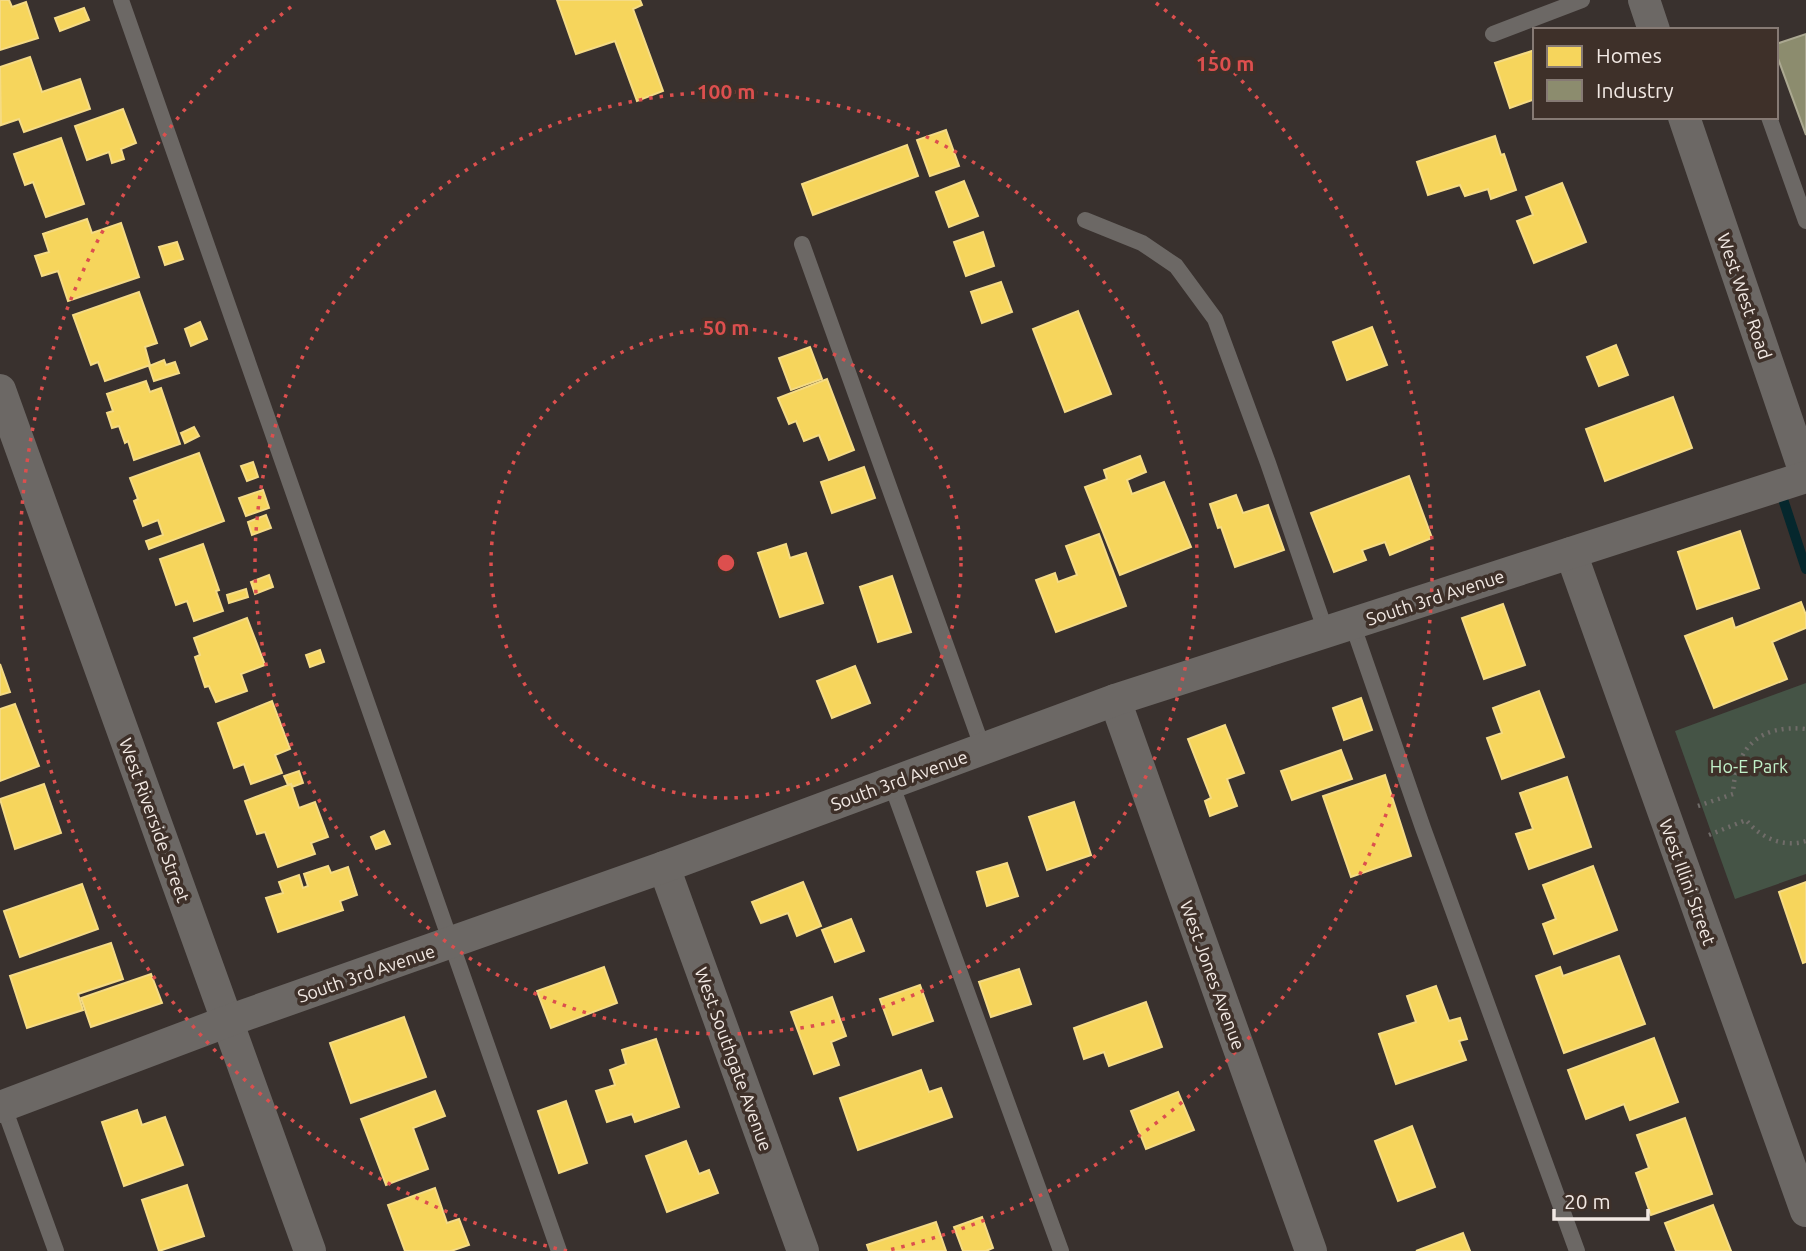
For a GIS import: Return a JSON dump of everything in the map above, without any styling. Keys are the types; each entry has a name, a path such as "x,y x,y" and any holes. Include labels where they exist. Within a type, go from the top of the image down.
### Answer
{"street":[{"path":"1644,0 1653,28"},
{"name":"West West Road","path":"1685,119 1806,476"},
{"name":"West Riverside Street","path":"0,390 310,1251"},
{"name":"South 3rd Avenue","path":"1,1103 664,867 1115,700 1806,476"},
{"name":"West Illini Street","path":"1571,553 1806,1211"},
{"name":"West Jones Avenue","path":"1115,700 1311,1251"},
{"name":"West Southgate Avenue","path":"664,867 803,1251"}],"lane":[{"path":"121,0 559,1251"},
{"path":"1493,34 1582,0"},
{"path":"1770,119 1806,221"},
{"path":"1085,220 1142,243 1176,266 1215,318 1268,463 1423,828 1577,1251"},
{"path":"802,244 983,749"},
{"path":"891,783 1061,1251"},
{"path":"1,1103 56,1251"}],"path":[{"path":"1698,806 1733,794 1734,773 1751,743 1767,732 1787,727 1806,729"},
{"path":"1709,835 1746,820 1755,831 1773,841 1806,841"}],"green space":[{"name":"Ho-E Park","path":"1806,683 1806,874 1735,899 1675,731"}],"building: Homes":[{"path":"0,0 9,0 12,7 26,2 38,38 0,50"},
{"path":"557,0 640,0 642,5 633,9 663,91 637,101 615,41 576,54"},
{"path":"84,8 89,20 60,31 55,18"},
{"path":"1533,51 1533,100 1510,108 1495,63"},
{"path":"30,57 42,92 80,79 90,109 24,132 19,119 1,125 0,67"},
{"path":"123,109 136,143 121,149 124,159 112,163 109,152 87,160 75,126"},
{"path":"946,130 959,166 930,176 917,140"},
{"path":"1495,136 1516,190 1491,199 1488,189 1465,196 1460,185 1428,195 1417,162"},
{"path":"61,138 84,204 46,217 33,182 25,185 14,154"},
{"path":"907,145 918,176 813,215 802,184"},
{"path":"964,181 978,216 949,227 936,192"},
{"path":"1562,183 1586,242 1534,263 1517,221 1533,215 1526,197"},
{"path":"87,219 92,233 121,223 139,277 68,301 58,271 42,276 35,256 49,252 43,234"},
{"path":"983,232 994,266 966,276 954,242"},
{"path":"177,242 183,259 165,265 159,247"},
{"path":"1001,282 1012,312 982,323 971,292"},
{"path":"139,292 157,343 145,347 150,365 105,381 98,362 91,365 73,315"},
{"path":"1078,311 1111,394 1065,412 1033,329"},
{"path":"200,322 207,339 191,346 185,329"},
{"path":"1372,327 1387,365 1347,380 1333,342"},
{"path":"1616,345 1628,375 1599,386 1587,357"},
{"path":"810,347 822,379 791,390 779,358"},
{"path":"164,360 166,365 175,362 179,373 154,381 149,366"},
{"path":"827,379 854,450 829,460 819,435 804,441 796,421 789,424 778,398"},
{"path":"146,381 150,392 161,388 180,444 134,460 128,441 125,443 119,426 112,428 107,413 113,411 107,394"},
{"path":"1673,397 1692,448 1605,481 1586,429"},
{"path":"194,427 199,436 185,443 181,433"},
{"path":"199,453 224,521 149,549 146,541 163,535 158,520 143,526 134,501 138,499 130,478"},
{"path":"1140,456 1146,472 1127,480 1132,494 1164,482 1191,547 1120,575 1085,487 1107,479 1104,470"},
{"path":"253,462 258,477 247,481 241,466"},
{"path":"864,467 875,498 832,513 821,482"},
{"path":"1409,476 1432,538 1390,555 1385,542 1362,550 1366,560 1334,572 1311,513"},
{"path":"263,490 269,508 246,516 239,498"},
{"path":"1236,495 1243,513 1268,505 1284,550 1235,567 1210,504"},
{"path":"266,515 271,528 252,535 248,522"},
{"path":"1740,531 1759,588 1697,609 1678,552"},
{"path":"1099,534 1126,606 1056,632 1036,580 1055,573 1058,582 1077,575 1066,546"},
{"path":"203,544 219,590 216,591 223,611 194,621 187,601 176,605 160,559"},
{"path":"786,544 790,558 806,553 823,603 780,617 758,553"},
{"path":"269,575 273,587 255,594 251,582"},
{"path":"892,576 911,632 878,642 860,587"},
{"path":"246,589 248,597 229,603 227,595"},
{"path":"1801,602 1806,615 1806,628 1772,642 1787,679 1714,708 1685,636 1732,618 1735,628"},
{"path":"1503,604 1525,665 1484,679 1462,618"},
{"path":"247,618 265,665 241,674 247,691 216,702 209,686 205,687 195,657 200,655 194,638"},
{"path":"320,650 324,662 310,667 306,655"},
{"path":"0,664 10,692 0,695"},
{"path":"855,666 870,703 832,718 817,681"},
{"path":"1539,691 1564,757 1502,779 1487,738 1502,733 1493,708"},
{"path":"1361,698 1372,730 1344,740 1333,708"},
{"path":"272,701 290,749 275,755 282,773 251,784 244,764 234,768 218,723"},
{"path":"15,704 39,766 0,781 0,709"},
{"path":"1225,725 1244,773 1227,779 1237,806 1210,816 1205,801 1211,798 1188,739"},
{"path":"1341,750 1352,779 1292,800 1281,771"},
{"path":"299,771 303,783 292,787 291,784 288,785 284,776"},
{"path":"1385,775 1411,856 1351,877 1323,796"},
{"path":"1567,777 1591,847 1529,869 1516,834 1533,829 1520,793"},
{"path":"44,784 61,833 15,849 0,799"},
{"path":"291,784 299,808 315,802 328,837 311,843 315,854 278,867 265,832 257,834 245,801"},
{"path":"1074,802 1091,855 1047,870 1029,817"},
{"path":"384,831 390,844 376,849 371,837"},
{"path":"1007,863 1018,896 987,906 977,872"},
{"path":"328,866 331,873 348,867 357,895 340,901 343,910 278,932 266,898 283,893 279,882 299,875 303,888 308,886 304,874"},
{"path":"1593,866 1617,930 1554,954 1543,924 1556,919 1543,885"},
{"path":"803,882 821,926 797,936 788,913 761,923 752,902"},
{"path":"1806,882 1806,962 1803,963 1779,892"},
{"path":"82,884 98,929 20,957 4,911"},
{"path":"851,919 864,951 835,962 822,930"},
{"path":"111,943 123,979 78,994 83,1010 27,1028 10,976"},
{"path":"1619,956 1645,1024 1564,1053 1536,976 1560,967 1563,976"},
{"path":"604,967 617,1003 551,1028 537,991"},
{"path":"1019,969 1031,1004 991,1017 979,982"},
{"path":"151,974 162,1003 91,1027 81,998"},
{"path":"920,985 933,1021 893,1035 880,999"},
{"path":"1436,986 1449,1021 1460,1018 1467,1039 1459,1041 1466,1060 1396,1084 1379,1034 1416,1022 1407,996"},
{"path":"832,997 846,1036 831,1042 839,1065 814,1074 791,1012"},
{"path":"1146,1002 1162,1047 1109,1066 1104,1052 1084,1059 1074,1028"},
{"path":"404,1017 426,1077 351,1103 330,1043"},
{"path":"1654,1038 1678,1102 1630,1120 1624,1104 1586,1119 1568,1070"},
{"path":"656,1039 679,1107 635,1122 632,1114 607,1122 596,1091 615,1085 610,1070 626,1064 622,1050"},
{"path":"921,1070 929,1092 941,1088 952,1117 858,1150 840,1098"},
{"path":"435,1091 445,1116 413,1128 428,1169 386,1185 361,1119"},
{"path":"1178,1092 1194,1130 1146,1149 1131,1111"},
{"path":"566,1101 587,1163 559,1173 538,1111"},
{"path":"137,1110 142,1125 165,1117 183,1165 124,1186 102,1122"},
{"path":"1685,1118 1712,1194 1651,1215 1636,1173 1649,1168 1637,1135"},
{"path":"1412,1126 1435,1187 1398,1201 1375,1141"},
{"path":"686,1141 699,1174 709,1170 718,1193 667,1212 646,1156"},
{"path":"187,1185 204,1236 159,1251 142,1200"},
{"path":"435,1188 447,1223 459,1219 469,1245 451,1251 405,1251 388,1205"},
{"path":"1713,1205 1731,1251 1676,1251 1665,1223"},
{"path":"982,1217 993,1248 986,1251 963,1251 954,1227"},
{"path":"936,1222 946,1251 869,1251 867,1245"},
{"path":"1463,1233 1470,1251 1416,1251"}],"building: Industry":[{"path":"1806,34 1806,135 1778,58 1778,43"}],"waterway":[{"path":"1780,490 1806,569"}]}
